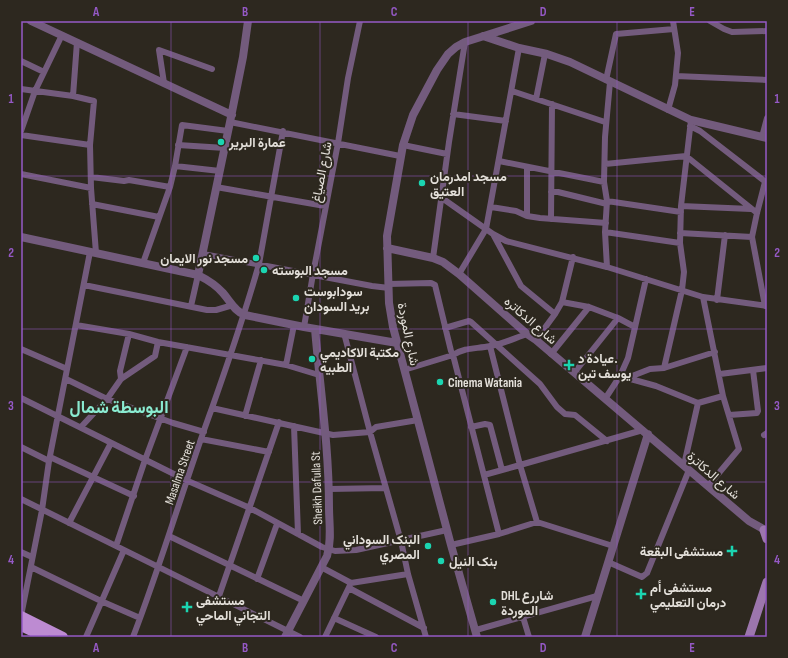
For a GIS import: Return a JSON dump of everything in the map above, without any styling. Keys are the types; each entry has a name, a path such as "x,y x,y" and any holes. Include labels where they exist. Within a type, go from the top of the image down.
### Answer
{"main road":[{"path":"749,637 767,582"},
{"path":"21,616 63,637"},
{"path":"21,626 44,637"}],"street":[{"path":"31,21 164,83 231,118 283,132 400,156"},
{"path":"191,306 231,118 248,21"},
{"name":"شارع الصياغ","path":"304,327 325,206 338,143 348,78 360,21"},
{"name":"شارع الموردة","path":"477,634 451,545 390,315 387,231 400,156 412,115 437,70 448,54 465,42 512,24 522,24 531,21"},
{"path":"668,110 676,76 678,53 673,21"},
{"path":"710,21 724,30 732,32 767,31"},
{"path":"607,267 605,232 607,202 604,182 605,122 608,81 616,34 674,29"},
{"path":"62,35 35,91 21,130 90,146"},
{"path":"442,198 493,234 506,241 573,257 703,297 766,306 752,237 754,211 766,183 691,123 668,110 570,62 483,36"},
{"path":"74,96 77,42"},
{"path":"432,258 465,42"},
{"path":"459,274 486,229 519,48"},
{"path":"164,83 159,50 212,69"},
{"path":"536,99 545,54"},
{"path":"21,61 44,72"},
{"path":"676,76 767,80"},
{"path":"21,89 74,96 94,101 90,146 93,252 84,285 67,369 42,510 21,616"},
{"path":"512,91 605,122"},
{"path":"551,219 552,104"},
{"path":"453,114 506,121"},
{"path":"691,123 765,138 767,118"},
{"path":"664,368 682,290 684,272 680,243 681,209 691,123"},
{"path":"143,263 170,187 182,125 228,131"},
{"name":"Masalma Street","path":"133,637 231,355 259,264 283,132"},
{"path":"178,145 225,148"},
{"path":"403,145 447,154"},
{"path":"605,164 686,156 754,211"},
{"path":"499,161 604,182"},
{"path":"175,166 220,171"},
{"path":"527,167 527,216"},
{"path":"21,174 91,188"},
{"path":"91,177 124,181 129,180 170,187"},
{"path":"216,187 325,206"},
{"path":"551,192 558,192 607,202 681,209 754,211"},
{"path":"92,204 159,217"},
{"path":"491,207 516,211 527,216 606,223"},
{"path":"605,232 680,243"},
{"path":"680,233 752,237"},
{"path":"493,234 521,286 555,314"},
{"path":"717,300 725,235"},
{"path":"21,237 198,275 215,286 232,305 243,314 304,327 397,342"},
{"name":"شارع الدكاتره","path":"387,248 432,258 443,262 645,432"},
{"path":"203,254 372,286 435,285 499,534"},
{"path":"536,340 562,302 573,257"},
{"path":"605,399 620,376 628,358 646,279"},
{"path":"84,285 212,310 232,305"},
{"path":"703,297 720,374 723,396 739,449 708,486"},
{"path":"562,302 590,307 635,326"},
{"path":"551,354 590,307"},
{"path":"574,373 618,318"},
{"path":"445,328 469,320 493,345 540,384 557,407 565,414 575,415 607,441"},
{"path":"76,325 128,334 158,342 261,360 319,375"},
{"path":"286,366 294,325"},
{"name":"Sheikh Dafulla St","path":"287,634 329,550 329,489 326,434 315,329"},
{"path":"344,333 426,637"},
{"path":"121,379 120,372 128,334"},
{"path":"404,370 453,355 460,351 493,345 527,334"},
{"path":"81,427 107,399 121,379 155,356 158,342"},
{"path":"493,345 520,464 537,522"},
{"path":"116,546 145,460 187,347"},
{"path":"21,349 67,369"},
{"path":"627,378 650,369 664,368 715,352"},
{"path":"245,416 261,360"},
{"path":"720,374 767,368"},
{"path":"729,415 757,413 753,370"},
{"path":"620,376 656,386 698,403 723,396"},
{"path":"66,379 107,399 161,419 204,432"},
{"path":"21,398 145,460 250,508 277,524 329,550 342,551 401,541 447,530"},
{"path":"608,562 642,577 647,574 687,468 698,403"},
{"path":"212,408 279,422 326,434 339,435 370,432 376,427 418,420"},
{"path":"219,596 279,422"},
{"path":"471,427 485,424 490,425 502,470"},
{"path":"294,426 298,534"},
{"path":"484,474 645,432 613,546 585,637"},
{"name":"شارع الدكاترة","path":"645,432 749,521 766,533"},
{"path":"201,439 269,452"},
{"path":"69,523 92,476 111,443"},
{"path":"21,447 92,476 134,496"},
{"path":"329,489 386,488"},
{"path":"21,499 219,596 287,634 300,637"},
{"path":"451,545 499,534 537,522 613,546"},
{"path":"257,579 277,524"},
{"path":"169,536 304,601"},
{"path":"86,637 124,550"},
{"path":"21,552 32,557"},
{"path":"321,566 350,585 424,628"},
{"path":"31,567 140,618"},
{"path":"350,585 408,574"},
{"path":"325,637 350,585"},
{"path":"477,634 523,617 597,596"},
{"path":"523,617 529,637"},
{"path":"334,618 376,637"}],"place":[{"name":"عمارة البرير","path":"221,142"},
{"name":"مسجد امدرمان العتيق","path":"422,183"},
{"name":"مسجد نور الايمان","path":"256,258"},
{"name":"مسجد البوسته","path":"264,270"},
{"name":"سودابوست بريد السودان","path":"296,298"},
{"name":"مكتبة الاكاديمي الطبيه","path":"312,359"},
{"name":"عيادة د. يوسف تبن","path":"569,365"},
{"name":"Cinema Watania","path":"440,382"},
{"name":"البنک السوداني المصري","path":"428,546"},
{"name":"مستشفى البقعة","path":"732,551"},
{"name":"بنک النيل","path":"441,561"},
{"name":"مستشفى أم درمان التعليمي","path":"641,594"},
{"name":"DHL شاررع الموردة","path":"493,602"},
{"name":"مستشفى التجاني الماحي","path":"187,607"}],"district":[{"name":"البوسطة شمال","path":"119,407"}]}
